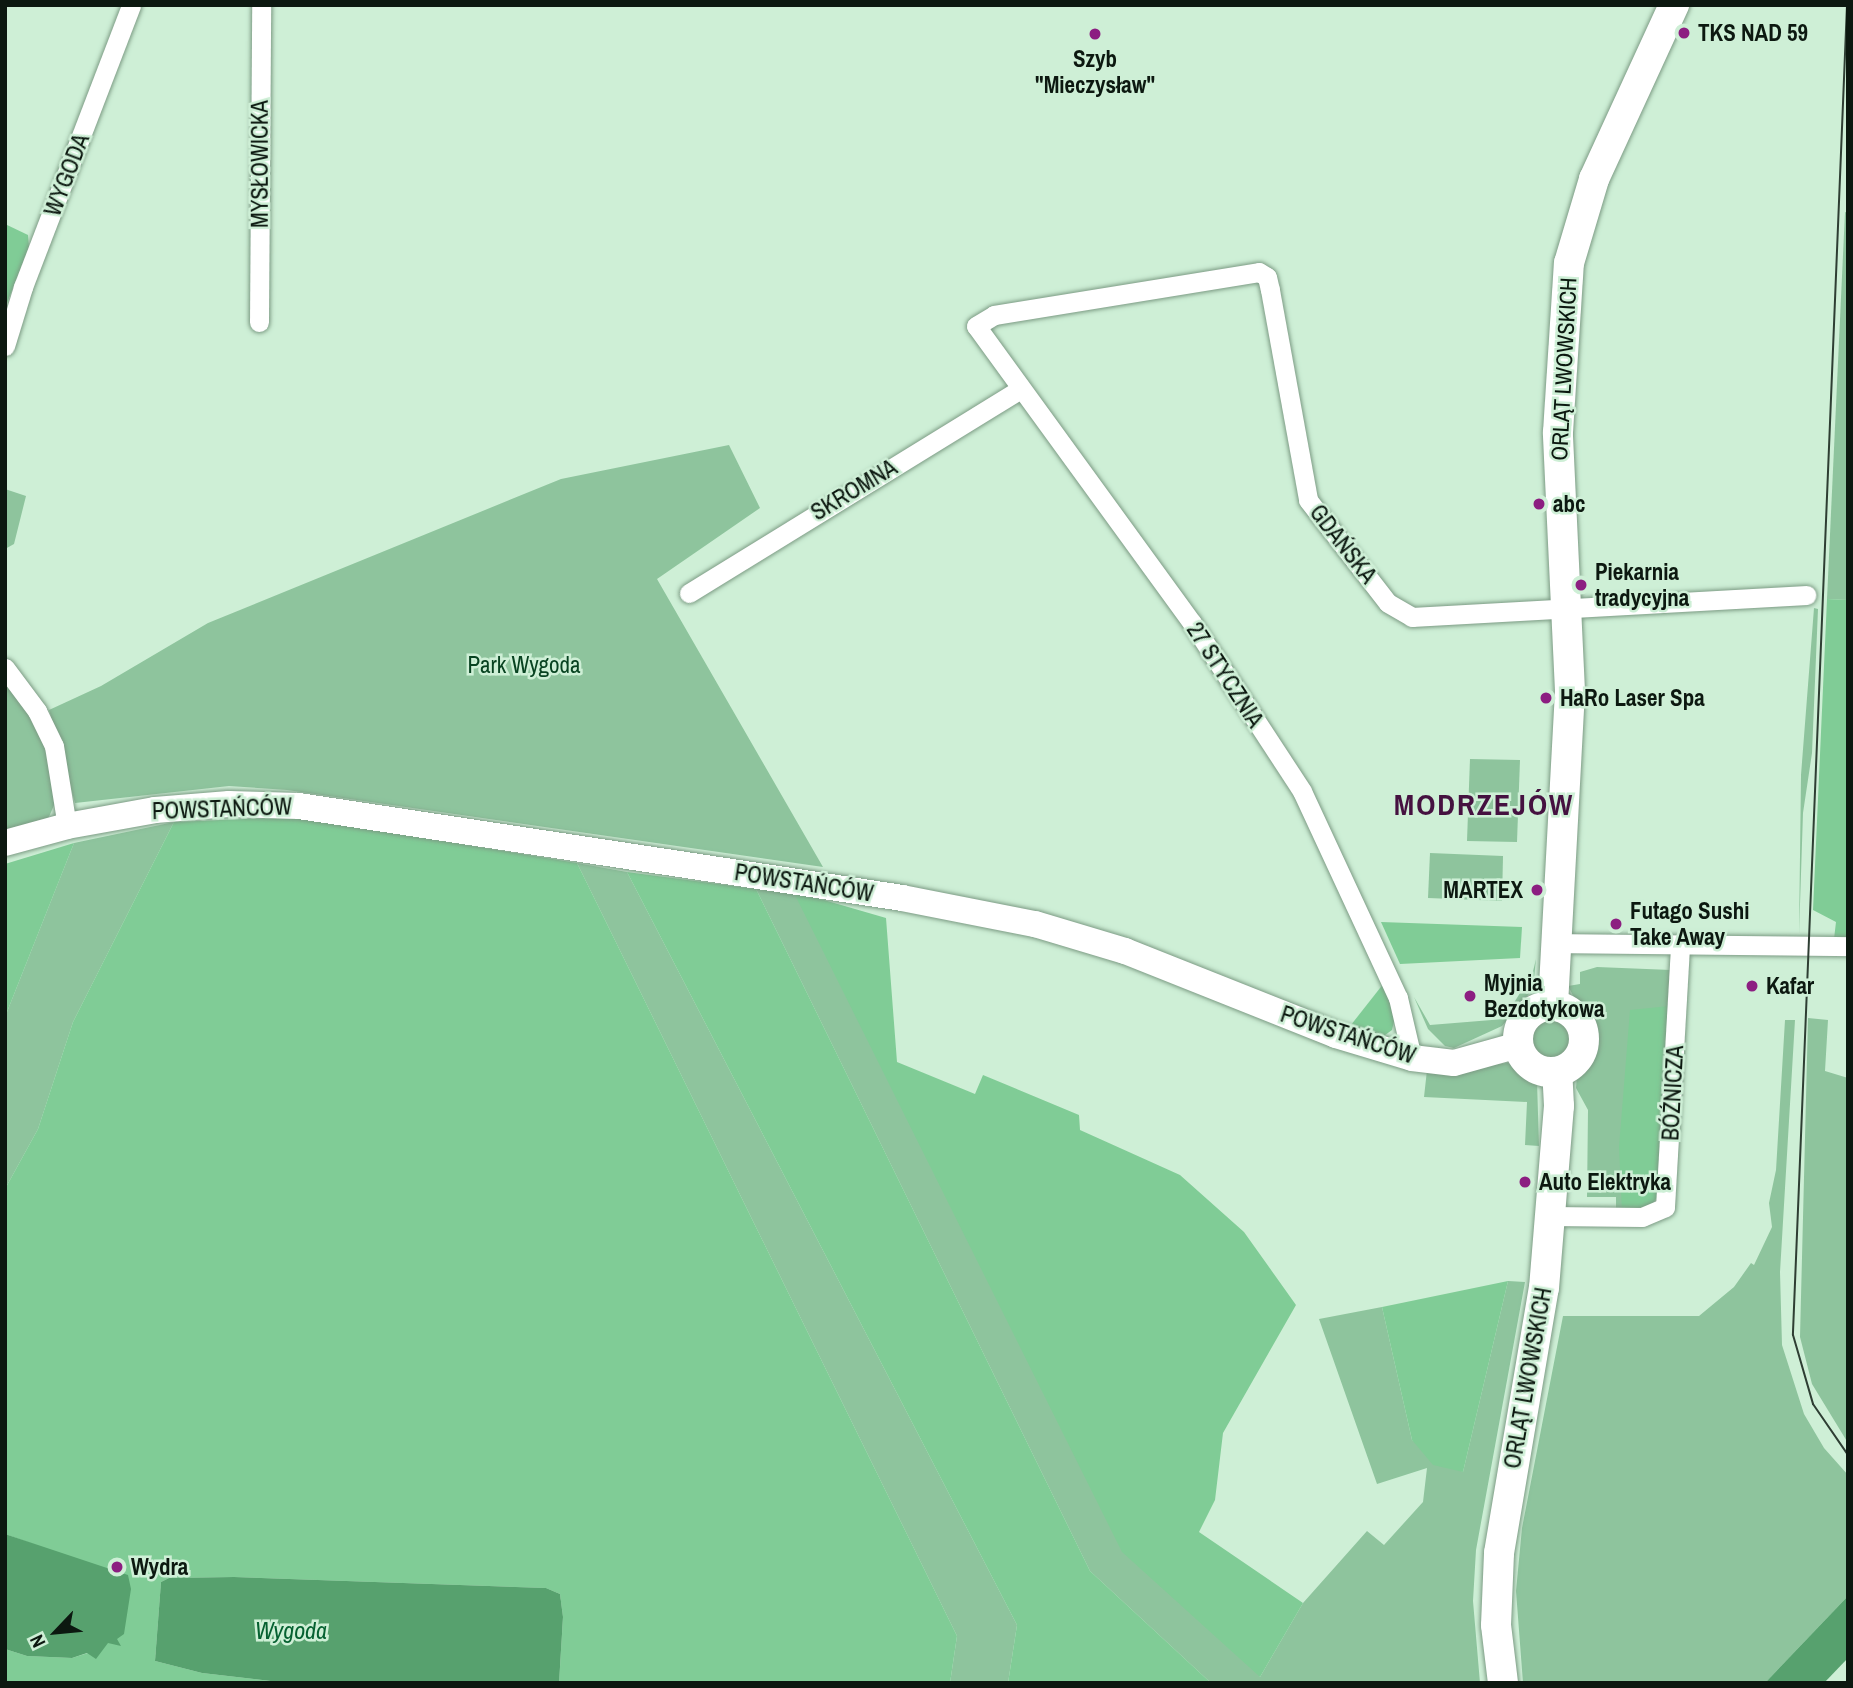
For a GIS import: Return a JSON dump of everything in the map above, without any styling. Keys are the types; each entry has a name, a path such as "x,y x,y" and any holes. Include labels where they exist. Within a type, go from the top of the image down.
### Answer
{"main road":[{"name":"ORLĄT LWOWSKICH","path":"1553,1005 1570,691 1558,432 1569,263 1594,179 1674,5"},
{"path":"1553,1005 1573,1014 1584,1042 1576,1062 1557,1072 1532,1067 1518,1045 1526,1017 1553,1005"},
{"name":"ORLĄT LWOWSKICH","path":"1503,1683 1496,1625 1499,1553 1537,1342 1559,1105 1557,1072"}],"street":[{"name":"WYGODA","path":"5,346 23,287 131,5"},
{"name":"MYSŁOWICKA","path":"259,322 261,5"},
{"name":"GDAŃSKA","path":"976,326 994,315 1259,272 1267,277 1308,500 1388,603 1412,618 1807,596"},
{"name":"27 STYCZNIA","path":"976,326 1192,623 1302,792 1398,998 1412,1058"},
{"name":"SKROMNA","path":"689,593 1020,389"},
{"path":"5,668 37,711 54,746 67,826"},
{"name":"POWSTAŃCÓW","path":"5,843 67,826 185,807 299,806 902,898 1089,939 1336,1035 1412,1058 1454,1063 1518,1045"},
{"path":"1556,943 1848,946"},
{"name":"BÓŹNICZA","path":"1550,1216 1642,1217 1665,1207 1680,945"}],"green space":[{"path":"1845,212 1848,213 1848,600 1827,599"},
{"name":"Park Wygoda","path":"729,445 760,508 657,579 823,867 287,790 229,786 75,803 49,710 101,686 208,623 561,479"},
{"path":"5,489 26,496 14,544 5,549"},
{"path":"1814,608 1818,609 1812,753 1803,813 1799,935 1801,775"},
{"path":"5,676 42,733 55,803 48,819 5,830"},
{"path":"1470,759 1520,760 1517,842 1467,841"},
{"path":"174,822 73,1022 38,1129 5,1189 5,1017 74,843"},
{"path":"1430,853 1503,856 1502,901 1428,898"},
{"path":"577,863 627,872 1017,1625 1008,1683 950,1683 957,1636"},
{"path":"756,889 793,891 1260,1677 1303,1603 1367,1531 1384,1545 1423,1502 1427,1468 1377,1484 1319,1319 1382,1307 1412,1440 1463,1472 1508,1281 1525,1282 1476,1550 1473,1601 1480,1683 1211,1683 1090,1571"},
{"path":"1536,959 1533,989 1502,1026 1454,1048 1445,1046 1428,1029 1414,997 1430,1025 1504,1019 1520,993 1529,988"},
{"path":"1597,967 1671,970 1659,1194 1616,1212 1616,1197 1587,1197 1588,1110 1576,1088 1577,1075 1589,1055 1591,1030 1568,986 1580,984 1580,972"},
{"path":"1550,1017 1565,1024 1572,1039 1565,1054 1550,1061 1535,1054 1528,1039 1535,1024"},
{"path":"1808,1018 1828,1020 1825,1071 1848,1078 1848,1443 1812,1384 1800,1337"},
{"path":"1785,1020 1795,1020 1780,1272 1782,1345 1804,1414 1824,1448 1848,1475 1848,1596 1765,1683 1523,1683 1516,1591 1522,1528 1563,1316 1699,1316 1734,1287 1751,1263 1754,1265 1772,1227 1769,1203 1776,1170"},
{"path":"1508,1063 1537,1081 1539,1146 1525,1145 1527,1102 1424,1097 1427,1070"}],"shaded area":[{"path":"5,224 28,235 29,247 5,308"},
{"path":"1827,599 1848,600 1848,939 1834,939 1836,922 1813,910"},
{"path":"295,817 577,863 957,1636 950,1683 559,1683 563,1617 560,1594 546,1588 234,1577 169,1578 161,1582 155,1661 202,1673 287,1683 5,1683 5,1649 27,1656 72,1658 88,1653 61,1554 5,1534 5,1189 38,1129 73,1022 174,822"},
{"path":"74,843 5,1017 5,864"},
{"path":"627,872 756,889 1090,1571 1211,1683 1008,1683 1017,1625"},
{"path":"793,891 886,918 897,1062 975,1094 983,1075 1079,1115 1080,1130 1180,1175 1244,1232 1296,1305 1223,1433 1215,1500 1199,1532 1303,1603 1260,1677 1122,1552"},
{"path":"1381,922 1522,927 1520,958 1400,964"},
{"path":"1384,983 1396,1013 1392,1030 1381,1038 1347,1030"},
{"path":"1669,1006 1659,1194 1652,1205 1622,1212 1619,1147 1630,1010"},
{"path":"1508,1281 1463,1472 1433,1465 1412,1440 1382,1307"}],"water":[{"path":"5,1534 128,1575 131,1589 124,1634 117,1639 121,1646 108,1643 96,1659 87,1653 72,1658 27,1656 5,1649"},
{"name":"Wygoda","path":"234,1577 546,1588 560,1594 563,1617 559,1683 287,1683 202,1673 155,1661 161,1582 169,1578"},
{"path":"1848,1596 1848,1658 1824,1683 1765,1683"}],"tram line":[{"path":"1847,5 1793,1335 1813,1404 1848,1455"}],"place":[{"name":"TKS NAD 59","path":"1684,33"},
{"name":"Szyb \"Mieczysław\"","path":"1095,34"},
{"name":"abc","path":"1539,504"},
{"name":"Piekarnia tradycyjna","path":"1581,585"},
{"name":"HaRo Laser Spa","path":"1546,698"},
{"name":"MARTEX","path":"1537,890"},
{"name":"Futago Sushi Take Away","path":"1616,924"},
{"name":"Kafar","path":"1752,986"},
{"name":"Myjnia Bezdotykowa","path":"1470,996"},
{"name":"Auto Elektryka","path":"1525,1182"},
{"name":"Wydra","path":"117,1567"}],"district":[{"name":"MODRZEJÓW","path":"1484,804"}]}
